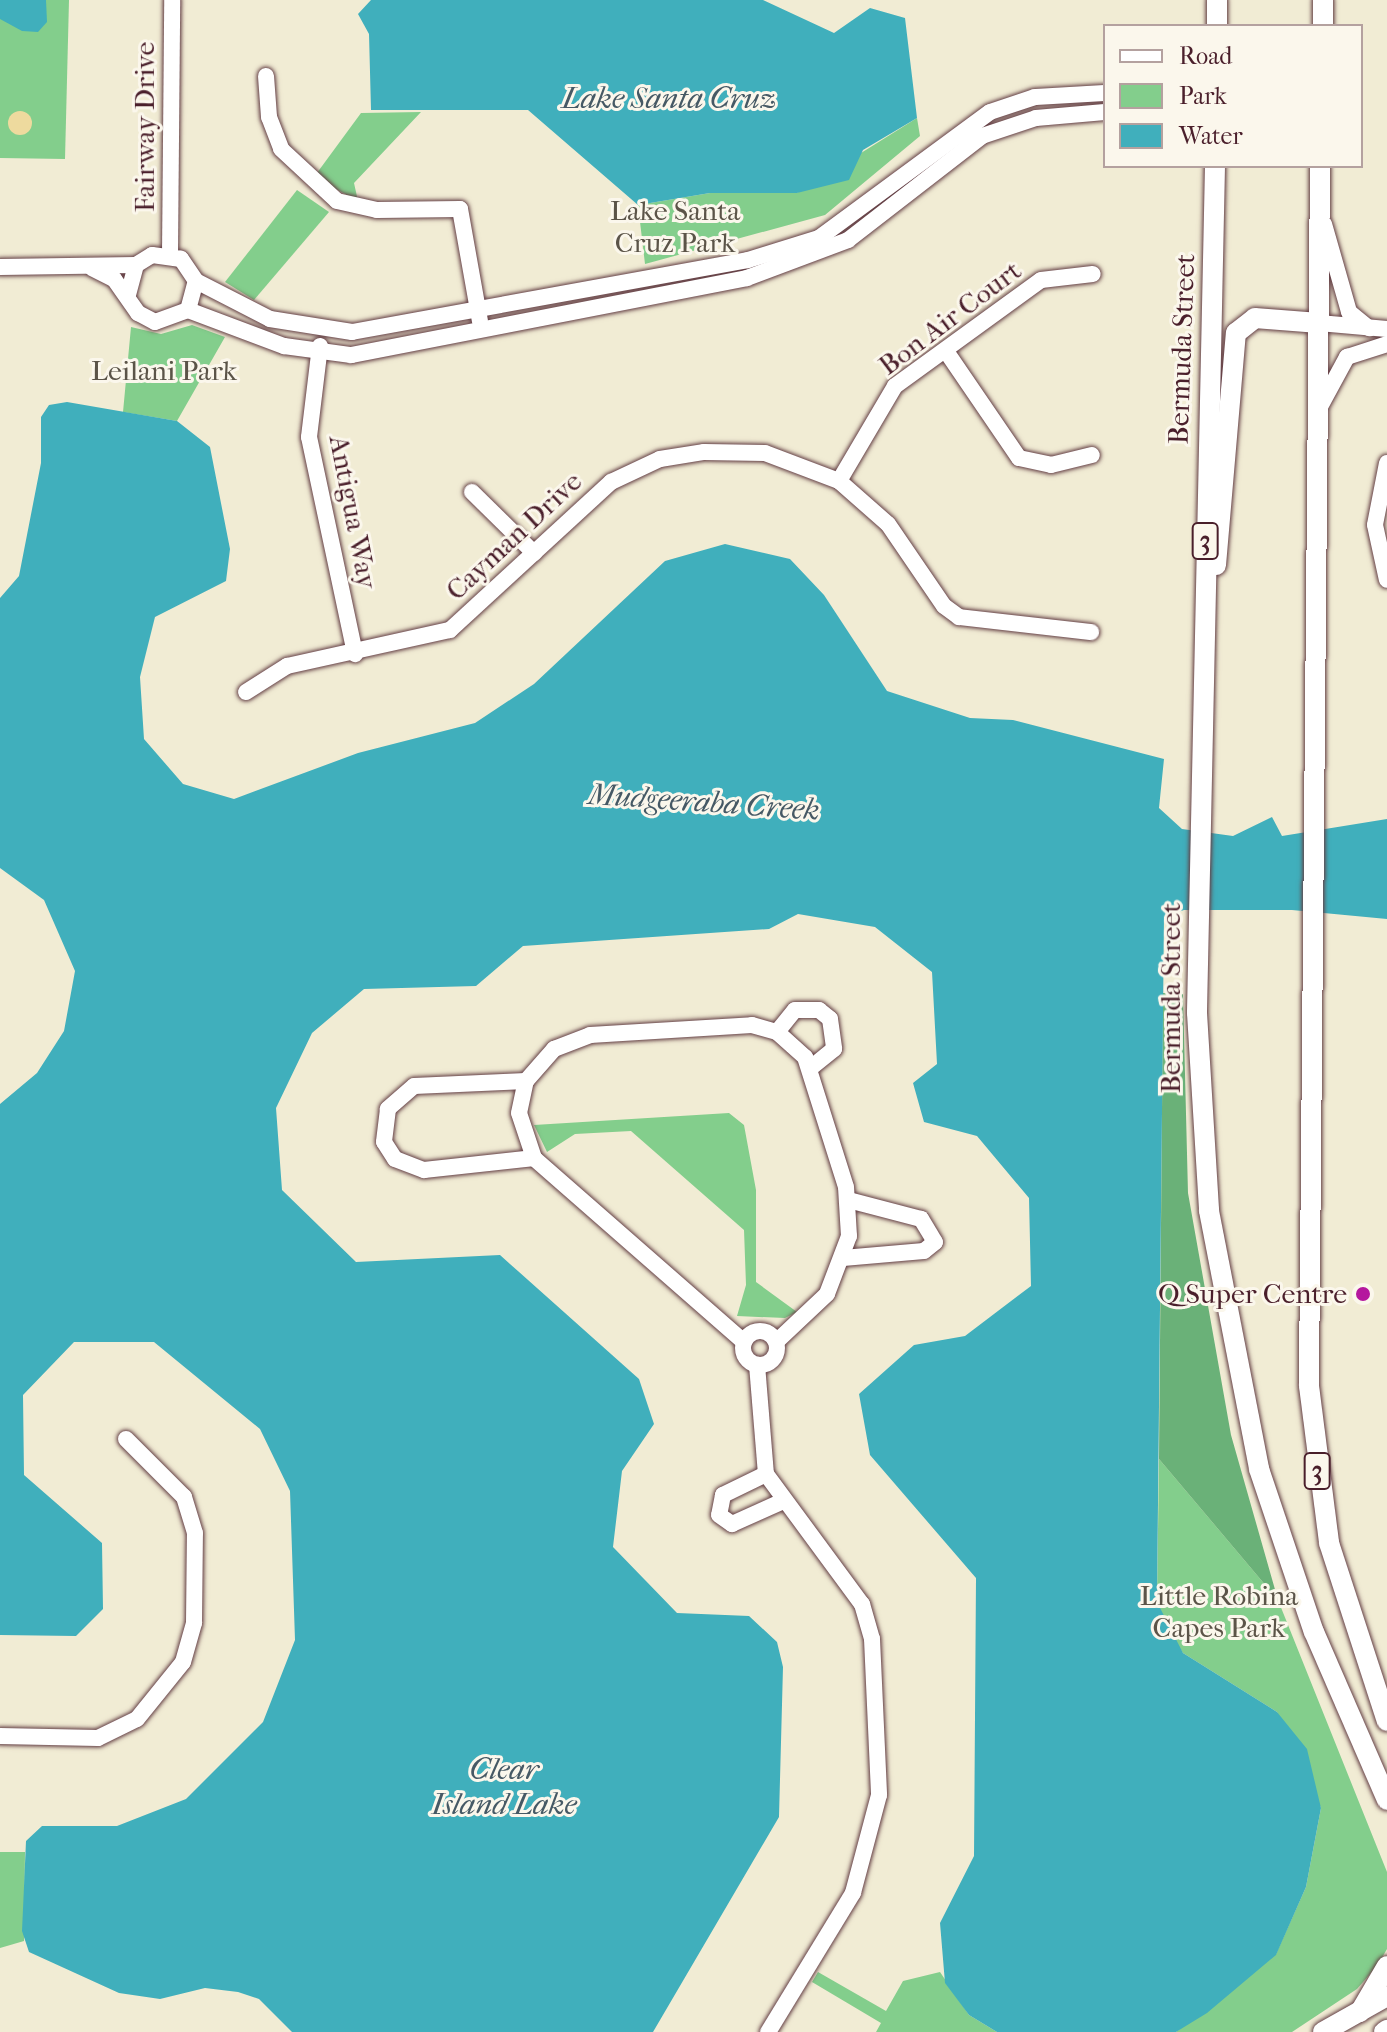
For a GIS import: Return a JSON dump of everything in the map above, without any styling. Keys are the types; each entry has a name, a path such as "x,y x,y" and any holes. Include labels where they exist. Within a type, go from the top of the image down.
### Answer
{"main road":[{"path":"1323,0 1323,24"},
{"name":"Bermuda Street","path":"1215,168 1201,675 1200,1114 1237,1380 1290,1566 1387,1800"},
{"name":"3","path":"1320,168 1310,927 1312,1432 1338,1576 1387,1721"},
{"path":"1201,675 1236,333 1255,318 1319,323"},
{"path":"1360,2012 1387,1966"},
{"path":"1323,2032 1387,1996"}],"street":[{"name":"Fairway Drive","path":"170,254 172,0"},
{"path":"266,76 281,149 337,201 377,210 460,209 482,332"},
{"path":"0,267 136,265 170,254 196,281 270,319 322,330 385,329 478,313 802,245 840,225 972,122 1013,103 1102,94"},
{"path":"1013,103 1018,122"},
{"path":"92,268 128,295 138,313 155,322 188,310 319,354 386,353 802,263 848,240 964,146 1018,122 1103,112"},
{"path":"1206,168 1214,198"},
{"path":"1320,211 1346,306 1369,328"},
{"path":"128,295 136,265"},
{"name":"Bon Air Court","path":"839,481 895,386 948,354 1041,280 1093,274"},
{"path":"188,310 196,281"},
{"path":"1319,323 1387,329"},
{"name":"Antigua Way","path":"322,330 309,437 355,654"},
{"path":"1318,414 1347,357 1387,344"},
{"path":"948,354 1019,458 1051,465 1092,455"},
{"name":"Cayman Drive","path":"246,692 287,666 355,654 450,630 611,482 660,459 765,453 839,481 888,524 944,606 959,617 1091,632"},
{"path":"1387,463 1375,525 1387,580"},
{"path":"472,492 534,553"},
{"path":"777,1032 795,1010 819,1010 830,1019 834,1049 812,1067"},
{"path":"757,1365 774,1357 776,1342 827,1294 843,1258 848,1200 812,1067 777,1032 752,1025 590,1035 554,1049 526,1081 519,1113 534,1158 744,1342 745,1356 757,1365 766,1474 781,1502 862,1604 872,1639 879,1795 853,1893 768,2032"},
{"path":"526,1081 414,1086 388,1109 384,1142 395,1159 424,1170 534,1158"},
{"path":"843,1258 924,1251 935,1242 921,1219 848,1200"},
{"path":"744,1342 761,1332 776,1342"},
{"path":"0,1736 98,1738 137,1719 183,1662 194,1623 195,1533 184,1497 126,1439"},
{"path":"766,1474 723,1495 719,1515 732,1524 781,1502"}],"green space":[{"path":"0,0 69,0 65,159 0,158"},
{"path":"421,112 354,183 358,201 314,177 361,113"},
{"name":"Lake Santa Cruz Park","path":"917,118 920,136 825,215 645,264 638,205 710,193 797,193"},
{"path":"297,190 329,212 254,300 225,282"},
{"name":"Leilani Park","path":"192,325 225,337 177,421 123,412 131,327 161,334"},
{"path":"1163,993 1183,994 1188,1193 1231,1435 1278,1600 1159,1459"},
{"path":"729,1113 744,1125 756,1190 756,1282 797,1312 785,1318 737,1316 746,1285 744,1230 631,1131 575,1134 547,1152 534,1125"},
{"name":"Little Robina Capes Park","path":"1159,1459 1278,1600 1387,1872 1387,1949 1377,1966 1357,1989 1292,2032 1176,2032 1276,1954 1306,1887 1321,1808 1277,1712 1183,1653 1168,1631 1157,1602"},
{"path":"0,1852 25,1852 24,1941 0,1948"},
{"path":"818,1972 886,2011 903,1981 940,1972 969,2015 997,2032 876,2032 881,2023 812,1982"}],"sand":[{"path":"20,111 29,114 32,123 29,132 20,135 11,132 8,123 11,114"}],"water":[{"path":"0,0 46,0 47,22 38,32 22,31 0,19"},
{"name":"Lake Santa Cruz","path":"371,0 763,0 834,33 870,8 905,18 917,118 863,150 849,180 797,193 710,193 638,205 528,110 371,110 369,34 358,14"},
{"name":"Clear Island Lake","path":"67,402 177,421 210,447 230,549 226,581 155,617 140,677 144,739 183,784 234,799 358,753 475,723 534,684 665,561 725,544 790,559 824,595 887,691 970,718 1013,720 1164,759 1159,808 1182,829 1233,836 1272,817 1282,836 1387,819 1387,919 1292,910 1184,910 1164,917 1157,1602 1183,1653 1277,1712 1307,1749 1321,1808 1306,1887 1276,1955 1207,2013 1176,2032 997,2032 969,2015 945,1983 940,1923 974,1856 976,1578 870,1455 859,1394 914,1345 965,1336 1031,1286 1029,1198 977,1136 924,1122 913,1083 937,1064 932,972 875,927 798,914 769,929 523,946 476,986 364,989 312,1033 276,1108 282,1190 356,1262 500,1255 639,1379 654,1424 622,1471 613,1547 677,1613 749,1616 777,1642 783,1667 779,1817 653,2032 292,2032 259,1999 238,1992 205,1988 160,1999 119,1993 29,1952 22,1931 26,1841 42,1826 117,1826 186,1799 263,1722 295,1640 290,1491 260,1429 154,1342 74,1342 23,1395 24,1475 102,1543 103,1609 76,1636 0,1635 0,1104 37,1073 64,1031 75,971 44,900 0,868 0,598 19,576 41,463 41,417 49,405"}],"place":[{"name":"Q Super Centre","path":"1363,1294"}],"water label":[{"name":"Mudgeeraba Creek","path":"704,803"}]}
